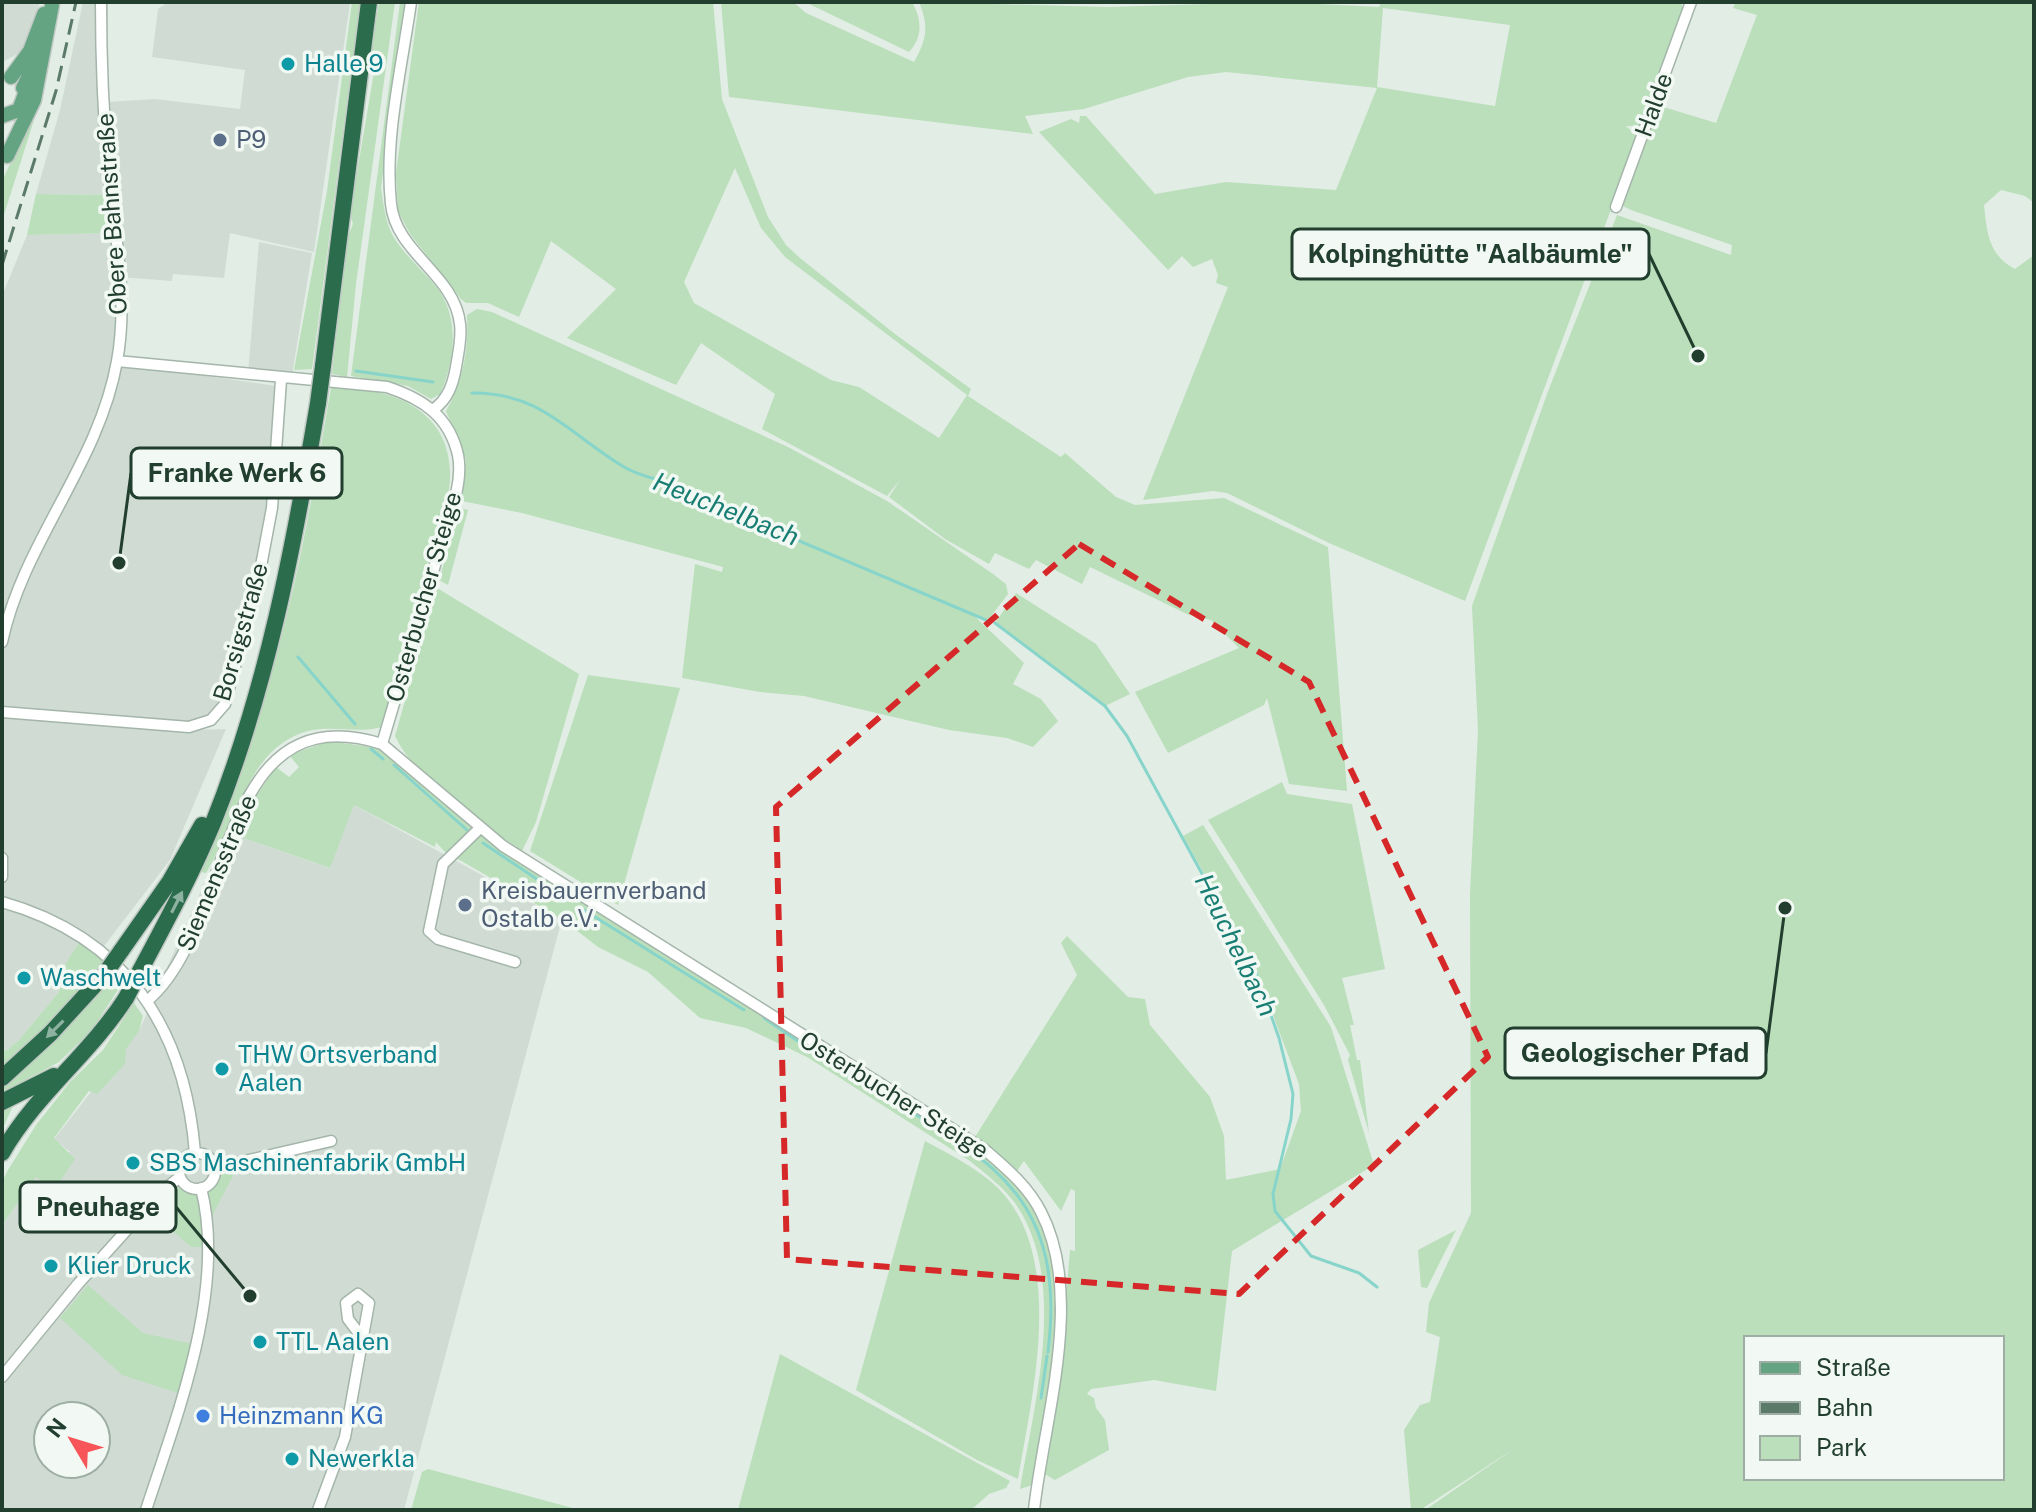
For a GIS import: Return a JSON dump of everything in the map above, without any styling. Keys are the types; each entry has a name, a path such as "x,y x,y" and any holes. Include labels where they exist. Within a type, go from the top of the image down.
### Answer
{"highway":[{"path":"2,1153 34,1107 86,1052 126,998 194,866 237,752 286,573 318,403 369,2"},
{"path":"2,1078 50,1034 104,975 183,860 237,752"},
{"path":"2,1102 43,1083 86,1052"}],"main road":[{"path":"23,88 6,77 30,51 51,3"},
{"path":"4,162 5,117 23,105 23,88 41,47 51,3"},
{"path":"4,162 34,100 51,3"}],"street":[{"name":"Obere Bahnstraße","path":"2,642 24,573 89,452 117,361 120,282 108,166 101,2"},
{"path":"117,361 281,380 387,387 416,397 434,409 442,403 454,376 460,325 457,309 444,285 395,223 391,205 390,167 411,2"},
{"name":"Halde","path":"1616,207 1691,2"},
{"name":"Borsigstraße","path":"2,712 189,727 211,720 225,704 261,566 272,508 281,380"},
{"name":"Osterbucher Steige","path":"434,409 448,430 458,457 456,489 382,744 479,829 984,1149 1015,1175 1041,1211 1050,1234 1062,1288 1034,1510"},
{"name":"Siemensstraße","path":"147,1001 176,970 245,803 271,763 285,751 318,737 360,737 382,744"},
{"path":"479,829 443,864 429,931 438,939 515,962"},
{"path":"2,858 2,877"},
{"path":"2,902 72,929 96,944 147,1001 185,1089 192,1114 195,1153"},
{"path":"215,1168 331,1141"},
{"path":"2,1377 78,1284 161,1192 180,1177 182,1161 195,1153 208,1156 215,1168 212,1182 201,1188 188,1187 180,1177"},
{"path":"146,1510 191,1363 202,1313 208,1224 201,1188"},
{"path":"318,1510 345,1437 364,1340"}],"highlighted area":[{"path":"1079,544 1309,682 1488,1057 1239,1294 787,1259 776,807"}],"shaded area":[{"path":"2,2 40,2 30,42 24,51 2,62"},
{"path":"83,2 108,2 107,102 155,99 240,109 245,70 152,57 158,9 168,2 350,3 314,252 230,233 224,278 173,274 172,281 119,277 115,363 277,386 263,562 222,703 210,717 189,724 2,707 2,296 27,235 110,233 108,195 36,194 60,110"},
{"path":"259,242 312,253 292,375 248,373"},
{"path":"2,716 189,730 226,729 170,860 98,954 60,973 59,992 19,1040 2,1054"},
{"path":"354,805 562,919 404,1510 2,1510 2,1225 36,1176 70,1152 54,1139 139,1031 227,832 329,868"}],"green space":[{"path":"352,2 360,2 312,369 294,370 327,191"},
{"path":"379,2 395,2 356,284 347,377 332,374 347,239 353,224 350,214 374,72 370,60"},
{"path":"400,2 405,2 381,188 392,235 437,288 449,313 452,354 440,394 431,399 408,386 351,376"},
{"path":"419,2 713,2 722,99 768,217 786,245 800,258 895,334 971,389 968,396 1061,457 1065,453 1116,497 1135,505 1224,498 1328,547 1347,791 1289,784 1267,698 1264,705 1168,753 1135,692 1239,648 1211,620 1189,615 1090,567 1082,584 1036,560 1029,569 995,553 989,564 945,539 889,497 900,480 887,496 762,429 775,394 701,343 676,385 567,338 616,289 551,241 519,317 488,303 466,303 410,234 398,211 396,173","holes":["735,168 761,228 785,257 967,395 939,438 859,387 831,380 694,303 684,282"]},
{"path":"721,2 793,2 806,13 914,62 925,32 919,2 1107,7 1277,2 1379,7 1381,2 1680,2 1684,9 1641,126 1626,126 1638,137 1465,601 1329,543 1227,493 1213,491 1143,500 1228,287 1216,283 1218,275 1212,259 1193,267 1182,256 1168,270 1039,132 1071,119 1079,123 1080,116 1086,116 1155,194 1226,182 1336,190 1377,88 1226,72 1188,77 1084,109 1025,116 1033,134 729,97","holes":["1383,8 1510,25 1495,106 1377,87"]},
{"path":"805,2 912,2 918,15 919,34 909,52"},
{"path":"1736,2 2034,2 2034,203 2025,196 2001,190 1984,205 1990,242 1999,257 2015,269 2034,255 2034,1510 1425,1510 1518,1446 1420,1510 1411,1510 1404,1430 1420,1405 1430,1402 1440,1337 1426,1332 1429,1303 1471,1213 1470,894 1478,730 1472,606 1547,394 1617,215 1731,255 1732,245 1631,210 1623,206 1623,197 1657,105 1716,123 1757,15 1733,8"},
{"path":"41,98 2,221 2,181"},
{"path":"36,194 108,195 111,233 27,235"},
{"path":"477,309 492,312 788,447 887,501 993,574 1006,584 1008,594 988,620 970,612 1024,663 1013,684 1041,699 1058,721 1033,747 1007,738 949,730 804,696 760,692 682,678 695,564 722,572 723,567 522,513 462,501 466,460 446,411 464,364 467,315"},
{"path":"331,388 373,391 411,405 426,416 439,431 447,450 450,485 445,513 382,727 308,731 287,740 270,753 245,790 206,873 200,872 249,743 274,664 299,561"},
{"path":"460,508 468,510 448,585 439,580"},
{"path":"437,588 579,674 536,822 522,851 433,784 418,769 395,736"},
{"path":"1016,593 1096,644 1130,694 1105,706 995,623"},
{"path":"588,675 680,688 618,905 530,851"},
{"path":"329,741 377,748 495,846 976,1150 1009,1176 1034,1208 1049,1244 1056,1283 1053,1365 1032,1485 1020,1489 1043,1343 1041,1268 1031,1234 1015,1203 1005,1192 970,1161 807,1057 746,1028 700,1018 648,972 598,947 562,919 444,851 436,842 435,847 354,805 330,868 238,836 253,801 276,767 289,777 299,767 289,755"},
{"path":"1282,782 1287,794 1352,804 1385,969 1342,978 1354,1025 1350,1025 1357,1060 1360,1060 1369,1133 1348,1060 1350,1055 1324,1005 1208,820"},
{"path":"1203,825 1331,1027 1374,1165 1232,1251 1216,1391 1154,1380 1091,1389 1087,1394 1094,1398 1096,1408 1105,1420 1109,1450 1055,1480 1043,1473 1061,1359 1070,1250 1075,1251 1075,1191 1071,1189 1061,1211 1024,1161 1017,1171 975,1137 1077,975 1061,943 1067,936 1128,997 1145,999 1150,1025 1210,1097 1224,1136 1226,1180 1280,1169 1301,1111 1299,1084 1253,962 1183,836"},
{"path":"80,941 98,954 121,985 92,1030 59,1062 25,1080 2,1130 2,1054 19,1040 59,992 60,973"},
{"path":"134,1003 143,1016 139,1031 126,1049 125,1064 97,1094 89,1091 54,1138 75,1159 54,1190 36,1177 2,1225 2,1182 8,1170 36,1125 71,1081 103,1050"},
{"path":"925,1141 972,1168 997,1187 1019,1216 1032,1250 1038,1288 1039,1327 1036,1368 1018,1479 977,1460 856,1390"},
{"path":"239,1164 208,1224 208,1247 191,1247 146,1208 180,1177 188,1187 201,1188 212,1182 215,1168"},
{"path":"1456,1230 1427,1288 1421,1287 1418,1250"},
{"path":"88,1285 143,1333 192,1344 178,1393 122,1375 60,1318"},
{"path":"780,1354 1010,1481 1006,1488 989,1494 971,1510 738,1510"},
{"path":"428,1469 580,1510 411,1510 422,1472"}],"waterway":[{"name":"Heuchelbach","path":"356,371 433,382"},
{"name":"Heuchelbach","path":"472,393 496,395 536,408 630,470 681,488 986,620"},
{"name":"Heuchelbach","path":"995,623 1105,706 1127,736 1256,973 1279,1038 1293,1094 1291,1119 1273,1194 1275,1211 1311,1256 1359,1273 1377,1287"},
{"path":"298,657 355,724"},
{"path":"371,749 383,759"},
{"path":"394,765 467,830"},
{"path":"483,843 568,900"},
{"path":"579,907 744,1010"},
{"path":"764,1018 848,1075"},
{"path":"857,1080 977,1155 1006,1182 1029,1213 1044,1251 1051,1296 1048,1352"},
{"path":"1041,1398 1047,1356"}],"railway":[{"path":"2,265 56,91 76,2"}],"place":[{"name":"Halle 9","path":"288,64"},
{"name":"P9","path":"220,140"},
{"name":"Kolpinghütte \"Aalbäumle\"","path":"1698,356"},
{"name":"Franke Werk 6","path":"119,563"},
{"name":"Kreisbauernverband Ostalb e.V.","path":"465,905"},
{"name":"Geologischer Pfad","path":"1785,908"},
{"name":"Waschwelt","path":"24,978"},
{"name":"THW Ortsverband Aalen","path":"222,1069"},
{"name":"SBS Maschinenfabrik GmbH","path":"133,1163"},
{"name":"Klier Druck","path":"51,1266"},
{"name":"Pneuhage","path":"250,1296"},
{"name":"TTL Aalen","path":"260,1342"},
{"name":"Heinzmann KG","path":"203,1416"},
{"name":"Newerkla","path":"292,1459"}]}
